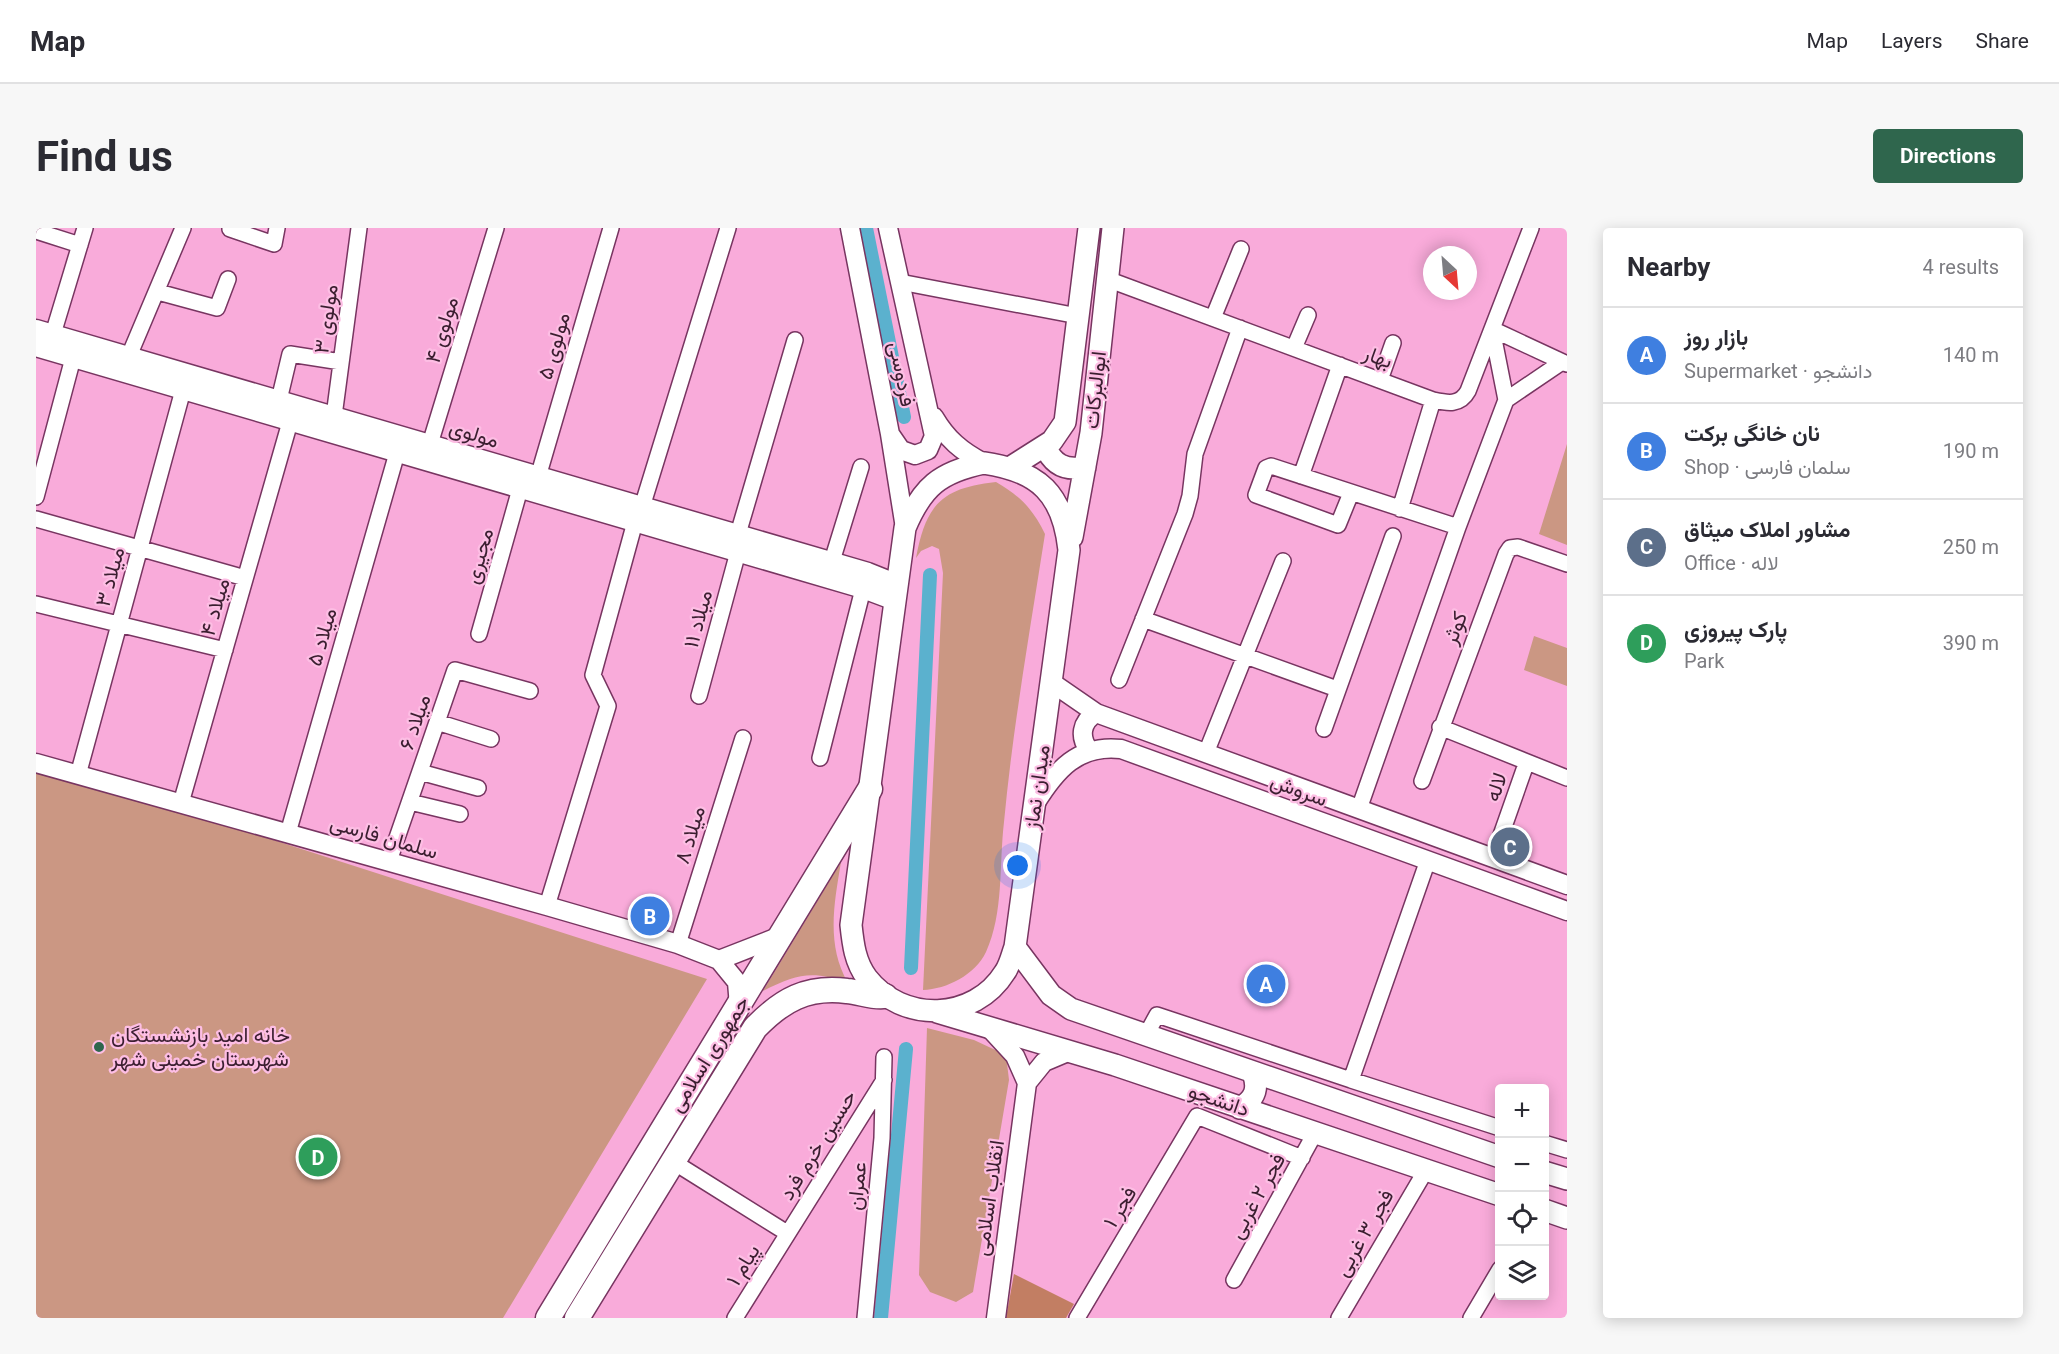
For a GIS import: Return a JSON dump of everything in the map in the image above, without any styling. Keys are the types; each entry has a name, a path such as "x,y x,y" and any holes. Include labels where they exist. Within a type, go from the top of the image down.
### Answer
{"main road":[{"name":"ابوالبرکات","path":"1011,467 1052,441 1065,422 1089,228"},
{"name":"ابوالبرکات","path":"1069,550 1091,434 1113,228"},
{"path":"1045,446 1050,458 1060,466 1072,469 1085,467"},
{"name":"میدان نماز","path":"984,463 1011,467 1035,479 1054,498 1066,523 1069,550 1015,947 1005,972 987,993 963,1007 937,1012 910,1008 885,996 866,977 854,952 851,925 905,528 915,503 933,482 957,469 984,463"},
{"name":"جمهوری اسلامی","path":"548,1318 870,789"},
{"name":"دانشجو","path":"1015,947 1051,995 1071,1009 1145,1037 1495,1155"},
{"name":"جمهوری اسلامی","path":"577,1318 755,1028 769,1013 789,998 812,990 847,991 885,996"},
{"name":"دانشجو","path":"937,1012 991,1030 1070,1051 1495,1193"},
{"path":"1240,1108 1250,1102 1255,1094 1256,1083 1253,1073"},
{"path":"1274,1119 1273,1099 1287,1085"},
{"path":"1549,1173 1567,1179"},
{"path":"1549,1211 1567,1218"},
{"path":"575,1274 595,1287"}],"street":[{"path":"45,332 85,228"},
{"path":"129,356 158,292 183,228"},
{"path":"230,229 274,244 277,228"},
{"name":"مولوی ۳","path":"334,416 359,228"},
{"name":"مولوی ۴","path":"430,444 495,228"},
{"name":"مولوی ۵","path":"538,477 611,228"},
{"path":"548,906 608,706 593,675 639,514 728,228"},
{"name":"فردوسی","path":"850,228 890,434 905,528"},
{"name":"فردوسی","path":"888,228 934,436 928,450 915,455 901,450 890,434"},
{"name":"بهار","path":"1107,279 1433,400 1453,403 1465,397 1531,228"},
{"path":"36,231 80,245"},
{"path":"1213,318 1241,249"},
{"path":"158,292 217,308 228,279"},
{"path":"900,282 1078,316"},
{"path":"1294,348 1308,315"},
{"path":"1119,680 1185,514 1190,496 1195,454 1240,328"},
{"path":"1492,330 1565,363"},
{"path":"1359,809 1458,527 1506,400 1492,330"},
{"name":"مولوی","path":"45,332 334,416 397,453 520,489 639,514"},
{"name":"میلاد ۱۱","path":"699,696 738,543 795,340"},
{"path":"1380,380 1393,343"},
{"name":"مولوی","path":"36,347 290,422 430,444 538,477 639,514 866,580 896,592"},
{"path":"279,400 290,354 341,362"},
{"path":"36,497 74,358"},
{"path":"1506,400 1565,363"},
{"path":"1301,476 1340,366"},
{"name":"میلاد ۳","path":"78,775 183,390"},
{"path":"1400,508 1433,400"},
{"path":"928,408 944,434 960,450 984,463"},
{"name":"میلاد ۴","path":"181,803 290,422"},
{"name":"میلاد ۵","path":"288,833 397,453"},
{"path":"1351,493 1338,525 1256,495 1267,466 1458,527"},
{"path":"832,561 861,467"},
{"name":"مجیری","path":"479,634 520,489"},
{"path":"36,519 245,578"},
{"path":"1324,729 1393,536"},
{"name":"مولوی","path":"738,543 832,561 866,580"},
{"name":"کوثر","path":"1422,781 1440,728 1510,548 1527,549 1567,564"},
{"path":"1206,753 1282,561"},
{"path":"820,758 866,580"},
{"path":"36,604 225,650"},
{"path":"1143,619 1337,689"},
{"name":"میلاد ۶","path":"389,861 455,670 530,691"},
{"name":"سروش","path":"1051,682 1096,713 1567,885"},
{"path":"1089,750 1082,737 1083,730 1085,723 1096,713"},
{"path":"437,722 491,740"},
{"path":"1440,728 1526,764 1567,777"},
{"name":"میلاد ۸","path":"678,944 743,738"},
{"name":"سروش","path":"1034,805 1048,782 1065,762 1089,750 1121,749 1567,911"},
{"name":"سلمان فارسی","path":"36,763 548,906 678,944 719,960"},
{"name":"لاله","path":"1493,858 1526,764"},
{"path":"420,772 478,788"},
{"path":"410,802 460,814"},
{"path":"1351,1080 1428,860"},
{"path":"739,1006 737,982 719,960 783,935"},
{"path":"1145,1037 1157,1015 1495,1126"},
{"path":"991,1030 1015,1056 1028,1083 1044,1062 1070,1051"},
{"name":"عمران","path":"865,1318 882,1138 884,1057"},
{"name":"حسین خرم فرد","path":"787,1233 884,1080"},
{"name":"انقلاب اسلامی","path":"996,1318 1028,1083"},
{"name":"فجر ۱","path":"1077,1318 1197,1116 1302,1158"},
{"name":"فجر ۲ غربی","path":"1234,1280 1316,1133"},
{"path":"1549,1144 1567,1150"},
{"path":"672,1161 787,1233"},
{"name":"فجر ۳ غربی","path":"1339,1318 1426,1170"},
{"name":"پیام ۱","path":"735,1318 787,1233"},
{"path":"1471,1318 1495,1277"}],"shaded area":[{"path":"1567,444 1567,545 1539,534"},
{"path":"996,482 1025,504 1036,517 1045,534 1012,750 996,921 986,952 975,968 951,984 923,990 943,573 939,549 932,546 921,551 916,558 925,524 939,502 962,489"},
{"path":"1534,636 1567,648 1567,686 1524,670"},
{"path":"36,764 707,979 503,1318 36,1318"},
{"path":"841,862 834,909 834,939 841,969 848,983 814,975 795,978 763,991"},
{"path":"927,1028 974,1040 1006,1055 1009,1080 973,1292 956,1302 930,1292 919,1275"},
{"path":"1014,1274 1074,1304 1066,1318 1006,1318"}],"waterway":[{"path":"866,228 904,417"},
{"path":"911,968 930,575"},
{"path":"881,1318 906,1049"}],"place":[{"name":"مشاور املاک میثاق","path":"1510,847"},
{"name":"نان خانگی برکت","path":"650,916"},
{"name":"بازار روز","path":"1266,984"},
{"name":"خانه امید بازنشستگان شهرستان خمینی شهر","path":"99,1047"},
{"name":"پارک پیروزی","path":"318,1157"}]}
